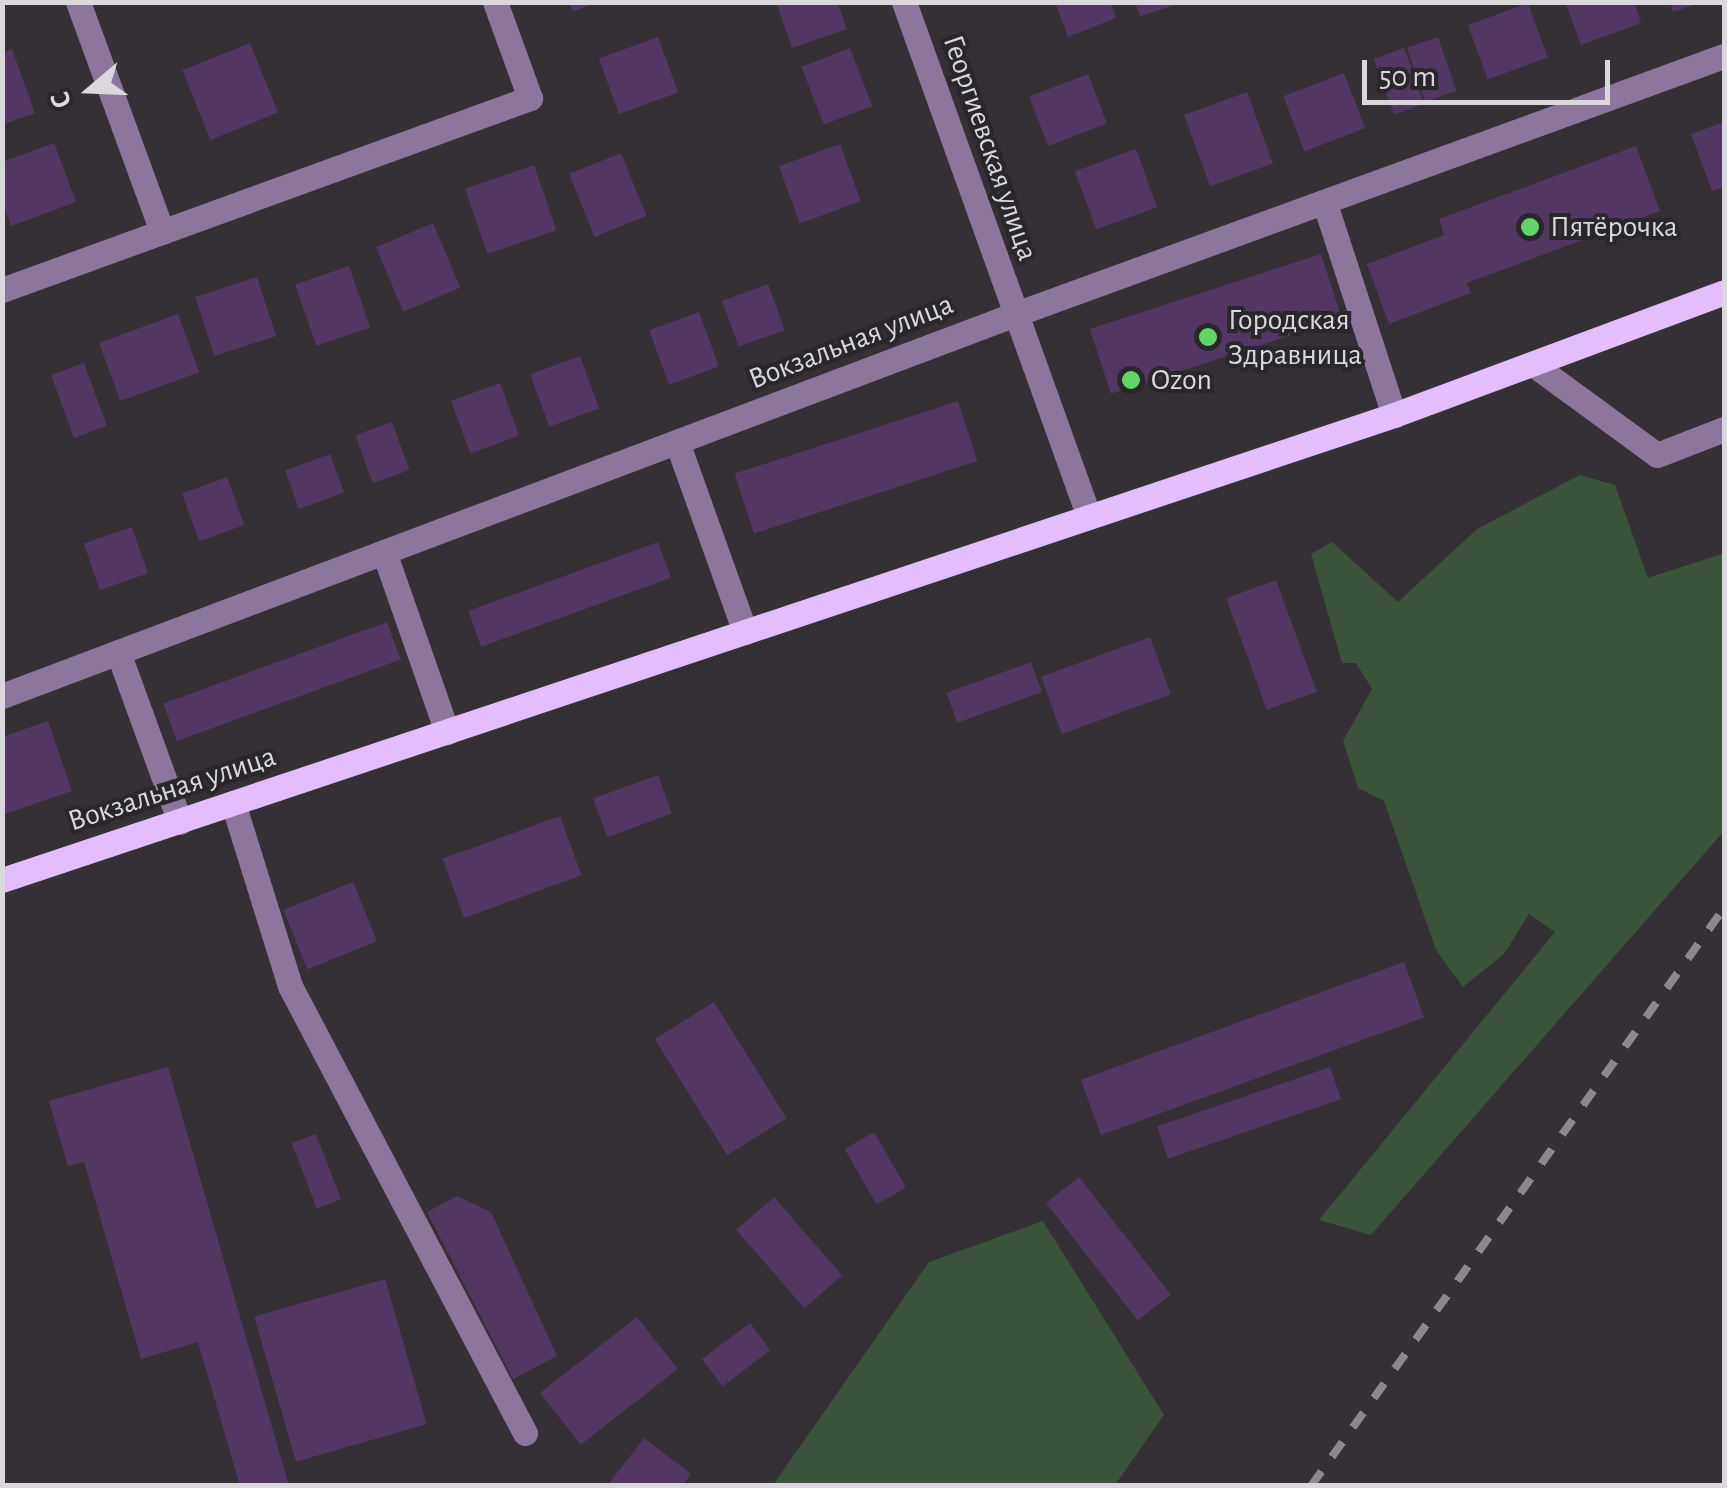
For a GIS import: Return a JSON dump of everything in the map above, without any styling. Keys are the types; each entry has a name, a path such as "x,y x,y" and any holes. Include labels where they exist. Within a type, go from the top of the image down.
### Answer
{"main road":[{"name":"Вокзальная улица","path":"2,880 1394,415 1724,292"}],"street":[{"path":"78,2 162,232"},
{"path":"2,290 530,98 494,2"},
{"name":"Георгиевская улица","path":"904,2 1089,517"},
{"name":"Вокзальная улица","path":"2,696 1014,315 1724,56"},
{"path":"1325,204 1394,415"},
{"path":"1534,365 1656,456 1724,429"},
{"path":"677,442 745,632"},
{"path":"384,552 447,732"},
{"path":"118,652 180,822"},
{"path":"233,803 290,986 524,1433"}],"green space":[{"path":"1580,475 1615,485 1648,578 1724,553 1724,831 1371,1235 1319,1220 1555,932 1529,914 1504,954 1463,987 1436,950 1384,801 1358,788 1343,741 1372,689 1356,663 1342,663 1311,554 1332,542 1398,602 1477,529"},
{"path":"1043,1221 1164,1415 1115,1485 773,1485 929,1262"}],"building":[{"path":"569,2 595,2 595,3 573,12"},
{"path":"776,2 837,2 847,29 792,48"},
{"path":"1055,2 1110,2 1116,18 1068,37"},
{"path":"1135,2 1182,2 1182,3 1140,16"},
{"path":"1565,2 1634,2 1641,23 1581,45"},
{"path":"1670,2 1699,2 1699,3 1673,12"},
{"path":"1528,3 1548,58 1488,79 1468,25"},
{"path":"658,37 678,92 619,114 599,59"},
{"path":"1438,37 1457,91 1425,102 1407,48"},
{"path":"250,43 278,113 210,140 182,70"},
{"path":"850,48 872,106 824,125 801,67"},
{"path":"1404,48 1424,103 1394,114 1374,59"},
{"path":"12,49 35,113 2,125 2,53"},
{"path":"1344,73 1365,128 1304,151 1283,96"},
{"path":"1088,74 1107,123 1048,146 1029,97"},
{"path":"1247,92 1273,163 1210,186 1184,115"},
{"path":"1724,122 1724,187 1712,191 1691,134"},
{"path":"54,143 76,202 11,226 2,202 2,162"},
{"path":"840,144 861,201 800,224 779,166"},
{"name":"Пятёрочка","path":"1636,146 1660,211 1467,283 1471,293 1389,324 1367,264 1444,235 1439,219"},
{"path":"1136,149 1157,207 1096,229 1075,171"},
{"path":"621,153 646,216 595,237 569,174"},
{"path":"534,165 556,230 487,254 465,189"},
{"path":"433,223 460,287 403,312 376,247"},
{"path":"1321,254 1342,319 1111,394 1090,329"},
{"path":"349,266 370,327 316,346 295,285"},
{"path":"257,277 276,336 214,356 195,297"},
{"path":"768,284 785,330 739,347 722,301"},
{"path":"699,312 719,367 669,385 649,330"},
{"path":"178,314 199,372 120,401 99,343"},
{"path":"580,356 599,409 549,427 530,374"},
{"path":"84,363 107,426 74,438 51,375"},
{"path":"500,383 519,436 470,453 451,401"},
{"path":"958,401 977,461 754,534 735,474"},
{"path":"392,422 409,470 373,483 355,435"},
{"path":"330,454 344,493 299,509 285,470"},
{"path":"227,477 244,525 199,541 182,493"},
{"path":"132,527 148,573 100,590 84,544"},
{"path":"658,542 671,578 481,647 468,611"},
{"path":"1276,580 1317,692 1267,710 1226,598"},
{"path":"387,622 401,660 177,741 163,703"},
{"path":"1150,637 1171,694 1062,734 1041,677"},
{"path":"1031,662 1042,692 957,723 946,693"},
{"path":"48,721 72,791 2,815 2,737"},
{"path":"658,775 672,814 607,837 593,799"},
{"path":"560,816 582,875 464,918 443,859"},
{"path":"353,882 377,941 307,969 283,910"},
{"path":"1404,962 1424,1017 1101,1135 1081,1080"},
{"path":"714,1002 787,1118 727,1155 655,1039"},
{"path":"168,1067 289,1486 240,1486 198,1342 141,1359 84,1162 68,1166 49,1101"},
{"path":"1330,1067 1341,1099 1168,1159 1157,1127"},
{"path":"874,1132 906,1187 877,1204 845,1149"},
{"path":"316,1134 341,1199 317,1209 292,1143"},
{"path":"1079,1177 1171,1294 1138,1320 1046,1203"},
{"path":"457,1196 491,1212 557,1356 513,1379 427,1212"},
{"path":"774,1197 842,1275 804,1308 736,1230"},
{"path":"385,1279 427,1424 296,1462 254,1316"},
{"path":"637,1317 678,1369 581,1445 540,1393"},
{"path":"750,1323 770,1350 723,1386 702,1359"},
{"path":"644,1438 691,1474 682,1486 607,1486"}],"railway":[{"path":"1311,1486 1724,908"}],"place":[{"name":"Пятёрочка","path":"1530,227"},
{"name":"Городская Здравница","path":"1208,337"},
{"name":"Ozon","path":"1131,380"}]}
